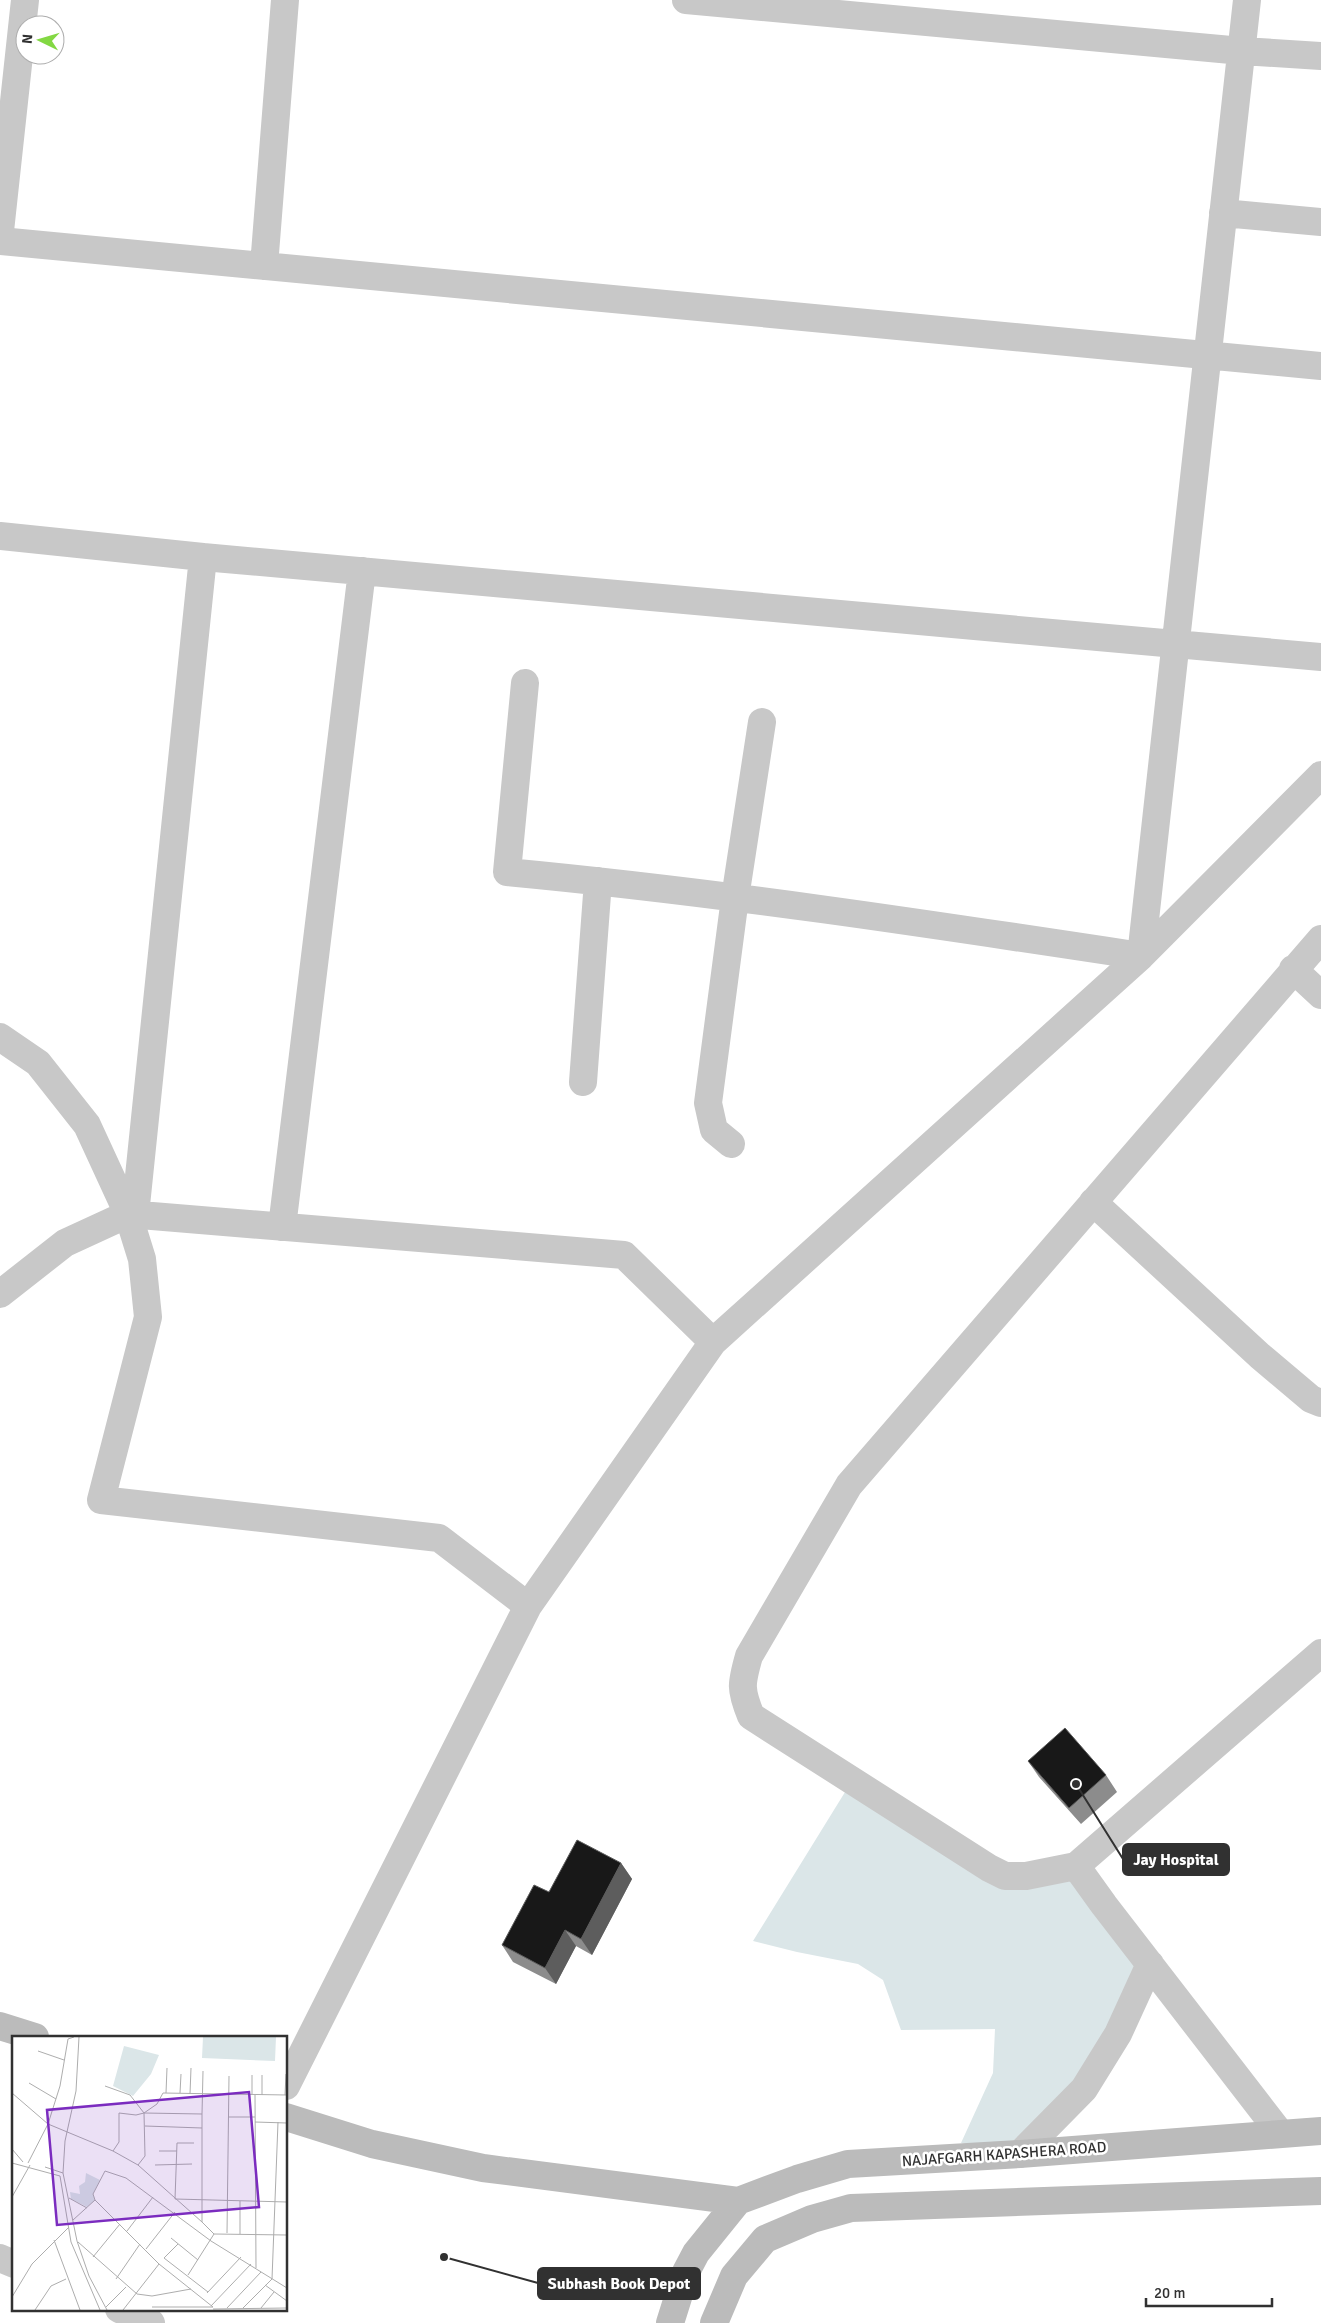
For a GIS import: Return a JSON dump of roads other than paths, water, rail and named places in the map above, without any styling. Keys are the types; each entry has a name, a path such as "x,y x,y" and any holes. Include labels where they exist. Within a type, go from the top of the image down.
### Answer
{"main road":[{"path":"0,2026 32,2036"},
{"path":"288,2118 372,2144 483,2168 738,2202 765,2239"},
{"name":"NAJAFGARH KAPASHERA ROAD","path":"738,2202 797,2179 848,2164 1020,2154 1321,2131"},
{"path":"714,2323 734,2276 765,2239 812,2219 851,2208 1321,2191"},
{"path":"670,2323 686,2272 696,2253 738,2202"}],"street":[{"path":"0,231 25,0"},
{"path":"264,266 285,0"},
{"path":"686,0 1242,51 1321,56"},
{"path":"1141,956 1247,0"},
{"path":"1223,213 1321,222"},
{"path":"0,241 1321,366"},
{"path":"0,536 203,558 1176,642 1321,657"},
{"path":"131,1215 203,558"},
{"path":"282,1227 362,571"},
{"path":"525,683 507,872 735,898 944,926 1141,956"},
{"path":"731,1144 714,1130 708,1103 735,898 762,722"},
{"path":"288,2082 528,1606 713,1342 1141,956 1321,775"},
{"path":"583,1082 598,881"},
{"path":"1321,939 1293,969 849,1485 749,1656 742,1682 744,1698 751,1716 989,1868 1005,1876 1026,1876 1076,1866 1321,1653"},
{"path":"1293,969 1321,995"},
{"path":"0,1037 38,1063 87,1125 131,1215 142,1259 148,1317 101,1500 439,1538 528,1606"},
{"path":"1092,1202 1260,1356 1311,1399 1321,1403"},
{"path":"0,1294 65,1243 131,1215 624,1255 713,1342"},
{"path":"1076,1866 1280,2133"},
{"path":"1020,2154 1084,2088 1118,2034 1150,1964"},
{"path":"0,2258 12,2263"},
{"path":"121,2310 151,2323"},
{"path":"160,2323 167,2310"}],"place":[{"name":"Jay Hospital","path":"1076,1784"},
{"name":"Subhash Book Depot","path":"444,2257"}]}
